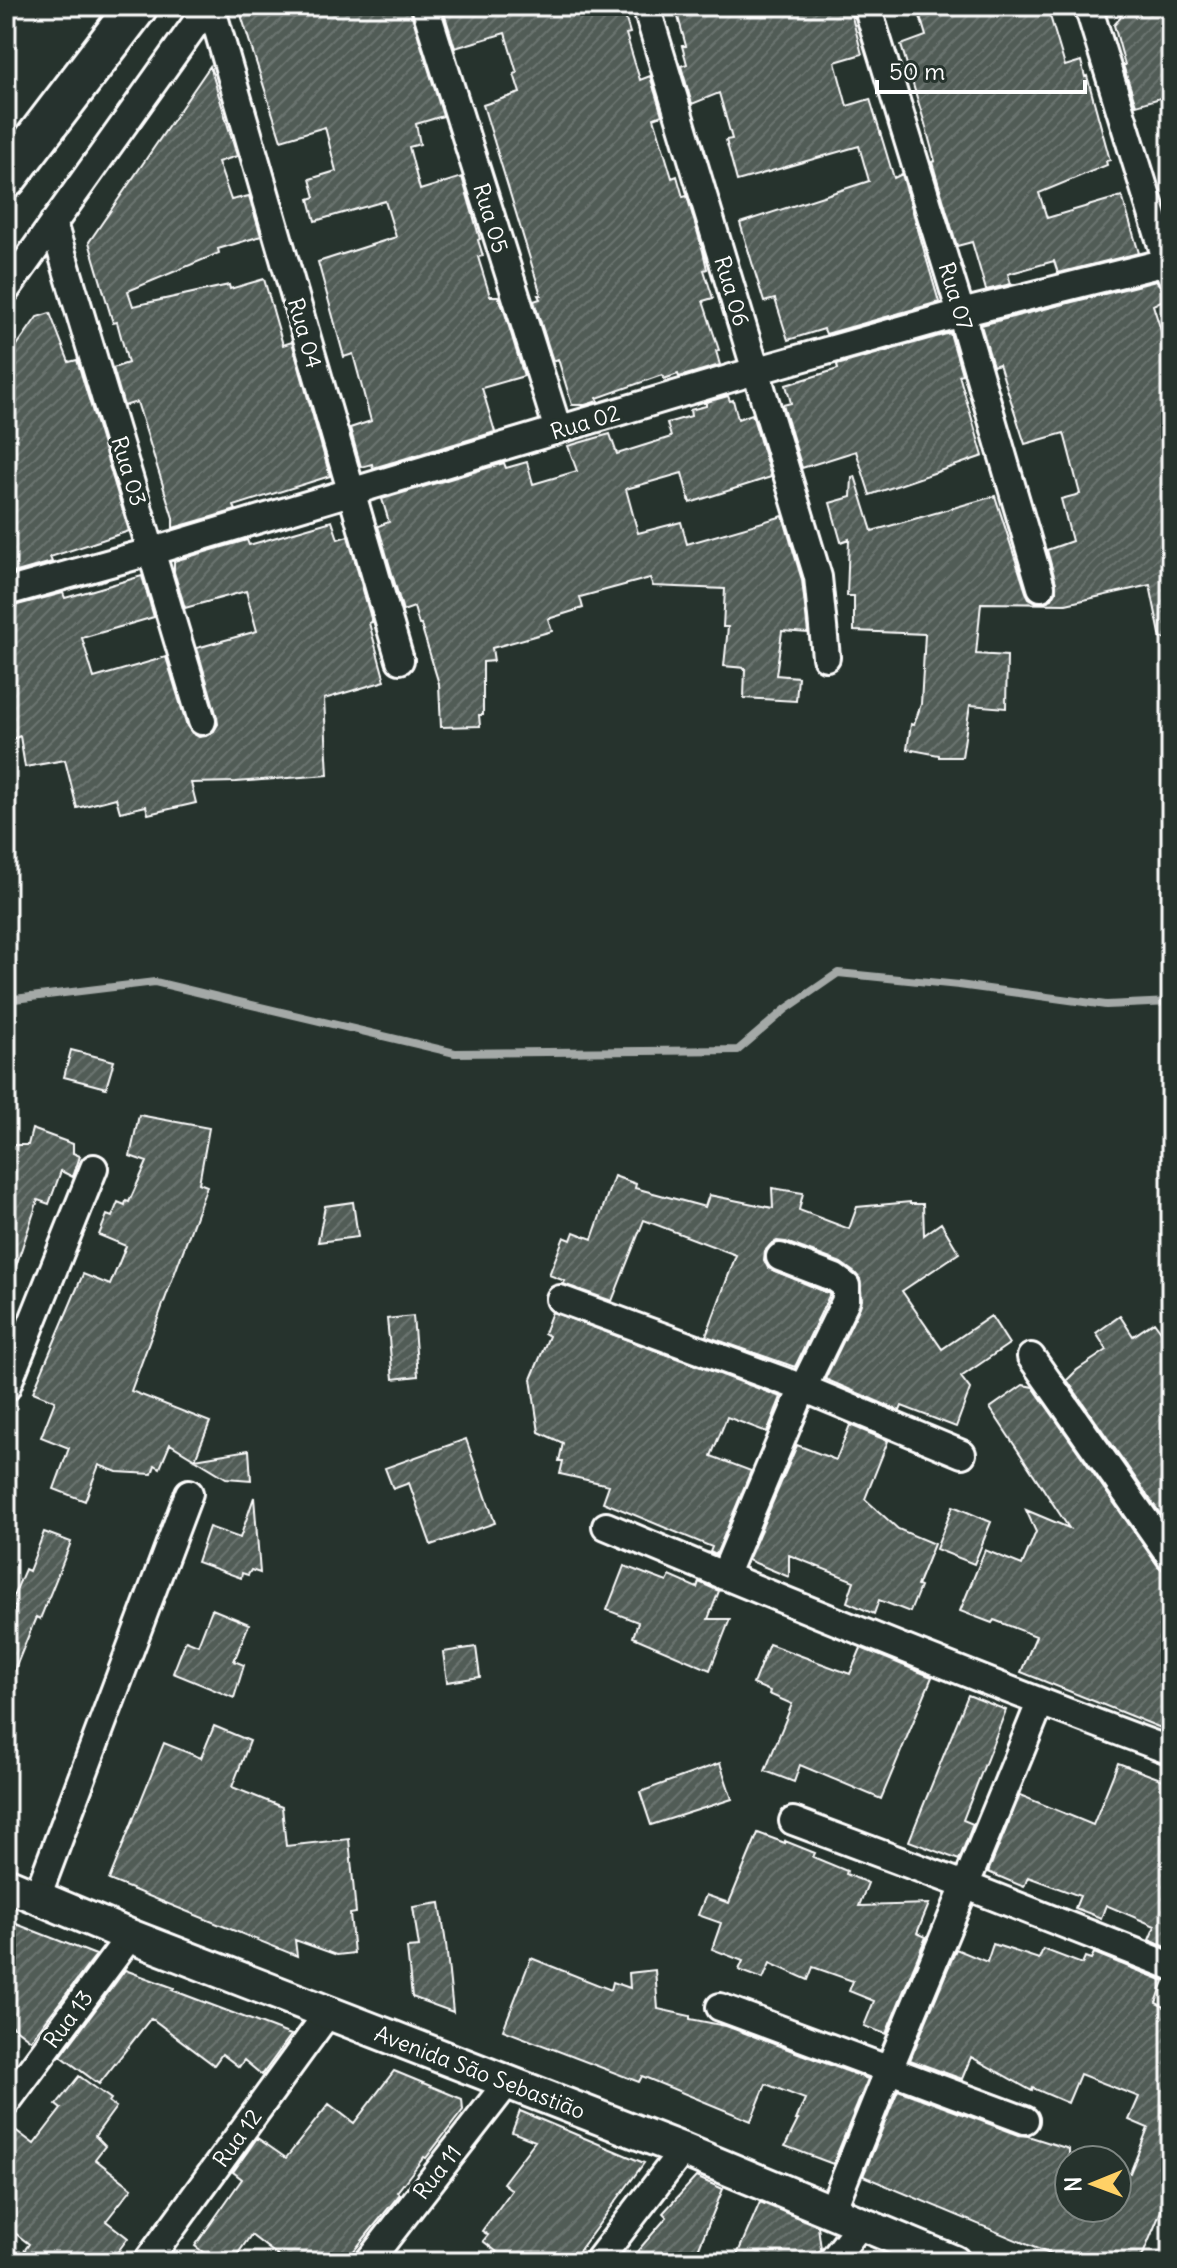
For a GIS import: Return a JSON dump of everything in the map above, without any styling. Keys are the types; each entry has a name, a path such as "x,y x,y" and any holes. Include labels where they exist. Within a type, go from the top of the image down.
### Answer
{"main road":[{"path":"6,178 137,6"}],"street":[{"path":"6,290 210,6"},
{"name":"Rua 04","path":"210,6 400,660"},
{"name":"Rua 05","path":"425,6 558,430"},
{"name":"Rua 06","path":"646,6 818,577 826,657"},
{"name":"Rua 07","path":"867,6 1041,587"},
{"path":"1088,6 1169,268"},
{"name":"Rua 03","path":"53,223 202,721"},
{"name":"Rua 02","path":"6,592 961,313 1169,268"},
{"path":"6,1388 94,1168"},
{"path":"724,1576 803,1388 846,1300 846,1286 835,1278 780,1257"},
{"path":"560,1299 803,1388 962,1454"},
{"path":"1031,1357 1171,1557"},
{"path":"37,1897 189,1493"},
{"path":"606,1526 1040,1703 1171,1751"},
{"path":"831,2262 847,2217 888,2069 967,1886 1040,1703"},
{"path":"793,1821 1171,1966"},
{"name":"Avenida São Sebastião","path":"6,1884 130,1936 683,2150 954,2262"},
{"name":"Rua 13","path":"6,2103 130,1936"},
{"path":"720,2007 1025,2120"},
{"name":"Rua 12","path":"147,2262 328,2013"},
{"name":"Rua 11","path":"368,2262 507,2083"},
{"path":"597,2262 683,2150"}],"building":[{"path":"247,6 409,6 443,116 416,124 420,144 409,147 420,190 462,177 480,239 483,256 478,257 490,296 498,296 504,310 524,376 482,388 495,432 373,468 372,464 361,467 350,428 371,421 353,354 344,357 318,262 396,237 385,201 315,221 309,199 315,197 310,179 336,171 325,127 281,140 242,18"},
{"path":"442,6 622,6 630,33 626,34 640,80 650,76 662,115 654,118 672,178 677,176 683,197 687,196 703,251 707,269 704,270 713,298 703,301 719,350 716,351 720,365 679,377 678,374 664,379 662,375 597,398 598,401 572,405 558,359 553,361 534,301 541,295 483,105 520,93 505,33 455,48"},
{"path":"675,6 849,6 862,54 835,62 847,106 870,99 894,178 902,174 939,302 826,334 824,329 788,340 775,299 764,302 740,223 869,181 859,146 737,181 726,140 732,139 719,93 692,104 681,66 687,64 682,46 686,46"},
{"path":"917,6 1047,6 1065,66 1081,61 1110,160 1106,161 1107,165 1039,193 1047,218 1122,196 1139,253 1058,273 1054,261 1008,274 1011,284 986,290 972,242 957,246 901,45 926,36"},
{"path":"1118,6 1171,6 1171,95 1136,105 1114,25 1121,17"},
{"path":"210,66 237,156 218,162 231,200 249,196 261,236 218,249 219,253 128,291 133,306 229,285 230,289 264,279 283,345 292,342 330,476 234,506 236,510 173,528 173,518 137,402 124,406 113,368 128,363 89,242"},
{"path":"1156,281 1171,291 1171,296 1153,305 1171,362 1171,638 1161,639 1150,585 1066,604 981,603 976,654 1007,656 1006,708 970,705 962,757 939,757 907,749 911,724 914,725 921,704 925,634 854,631 854,596 847,596 849,539 841,542 830,503 851,497 852,477 855,476 872,531 995,496 1029,598 1036,602 1052,599 1056,583 1047,550 1072,541 1061,499 1080,494 1064,433 1025,444 999,364 993,366 981,325"},
{"path":"50,313 69,362 77,360 129,531 50,557 52,562 6,575 6,361 37,317"},
{"path":"950,333 983,456 870,495 856,451 802,468 783,405 791,403 786,385 838,369 837,365"},
{"path":"728,396 730,401 733,400 738,419 752,414 771,477 690,503 682,473 626,489 638,533 681,522 687,544 783,516 802,580 808,633 782,631 776,675 798,677 796,701 744,698 745,668 724,666 728,627 723,627 725,589 653,586 650,578 580,597 583,608 548,619 552,631 492,648 494,661 483,662 483,715 479,715 480,726 441,727 439,684 421,625 414,607 403,611 378,526 389,522 382,499 504,463 506,468 527,462 533,484 577,471 568,446 610,434 617,454 671,437 667,423 691,416 690,410 706,406 703,403"},
{"path":"332,521 338,539 348,536 385,681 324,699 328,775 191,783 196,803 148,814 146,806 120,812 116,798 77,808 65,760 25,767 20,736 13,739 6,714 6,608 63,593 65,598 142,576 154,617 82,638 94,678 166,657 187,726 199,737 206,736 218,724 197,648 257,631 246,591 185,608 174,572 174,561 247,540 249,545"},
{"path":"71,1050 114,1061 106,1088 64,1077"},
{"path":"139,1115 209,1128 199,1183 207,1186 131,1391 210,1422 195,1459 249,1450 251,1480 226,1478 170,1444 160,1468 155,1465 152,1474 117,1472 99,1465 85,1501 54,1489 69,1448 41,1437 55,1401 33,1392 83,1274 110,1285 126,1246 99,1235 107,1215 112,1217 118,1202 125,1205 126,1201 129,1202 147,1162 130,1156"},
{"path":"32,1129 73,1144 73,1153 80,1156 73,1177 61,1171 49,1204 38,1200 10,1284 6,1283 6,1166 14,1145 28,1145"},
{"path":"614,1176 636,1184 635,1188 705,1207 709,1195 773,1208 772,1188 803,1193 799,1210 849,1229 857,1207 910,1202 923,1204 924,1235 941,1223 959,1253 902,1291 942,1349 991,1316 1009,1344 961,1377 970,1389 956,1427 902,1406 900,1411 825,1379 860,1307 860,1279 841,1263 786,1242 777,1241 765,1251 764,1260 768,1268 830,1294 795,1367 706,1336 736,1255 644,1220 612,1301 563,1284 565,1281 549,1275 564,1237 571,1240 574,1232 592,1239"},
{"path":"353,1202 358,1237 318,1242 325,1206"},
{"path":"552,1312 781,1397 767,1432 727,1417 711,1456 751,1471 716,1555 710,1552 712,1547 603,1502 609,1485 560,1474 563,1443 539,1432 531,1379 549,1336 544,1333"},
{"path":"413,1316 418,1376 393,1379 387,1319"},
{"path":"1120,1316 1133,1336 1154,1322 1168,1341 1162,1345 1171,1357 1171,1529 1067,1380 1107,1350 1096,1333"},
{"path":"1023,1385 1033,1387 1158,1566 1171,1573 1171,1732 1021,1672 1036,1636 960,1611 985,1550 1022,1565 1036,1532 1026,1510 1069,1528 990,1408"},
{"path":"850,1425 888,1441 865,1499 898,1529 934,1544 910,1612 879,1600 874,1614 847,1602 854,1581 789,1555 789,1577 748,1560 797,1445 836,1460"},
{"path":"466,1439 495,1523 431,1545 409,1483 393,1489 385,1468"},
{"path":"254,1497 260,1573 251,1570 248,1575 242,1573 241,1578 197,1562 209,1527 240,1538"},
{"path":"953,1506 991,1522 974,1564 936,1549"},
{"path":"44,1532 71,1542 6,1691 6,1632 16,1607 10,1604 25,1569 29,1571"},
{"path":"624,1566 667,1582 670,1576 697,1588 699,1582 719,1591 708,1619 730,1619 710,1670 633,1637 638,1622 607,1610"},
{"path":"212,1609 249,1624 234,1661 244,1665 234,1698 173,1673 186,1640 198,1645"},
{"path":"769,1644 850,1674 861,1648 932,1677 881,1799 800,1765 794,1782 765,1771 792,1704 753,1684"},
{"path":"476,1647 480,1677 447,1682 443,1652"},
{"path":"968,1695 1006,1710 963,1820 973,1824 959,1860 909,1841"},
{"path":"214,1726 250,1741 232,1787 282,1807 286,1846 349,1839 356,1913 350,1914 354,1953 337,1955 295,1940 297,1956 109,1880 164,1743 201,1758"},
{"path":"720,1763 732,1799 651,1825 640,1792"},
{"path":"1118,1763 1171,1783 1171,1949 1149,1940 1155,1926 1106,1905 1101,1918 1075,1908 1080,1896 1028,1877 1024,1887 988,1872 1020,1795 1093,1825"},
{"path":"758,1833 815,1853 813,1857 868,1883 859,1906 929,1904 917,1933 926,1937 886,2034 864,2026 874,2001 849,1991 853,1981 813,1967 808,1980 770,1963 763,1979 739,1970 743,1961 712,1949 721,1923 698,1915 706,1895 729,1903"},
{"path":"440,1903 453,2012 412,1997 407,1948 419,1947 413,1907"},
{"path":"6,1920 96,1955 31,2040 6,2021"},
{"path":"993,1944 1039,1959 1043,1949 1082,1964 1085,1957 1091,1959 1094,1953 1164,1981 1156,2003 1171,2010 1171,2187 1140,2262 1069,2262 863,2176 898,2090 1019,2135 1053,2144 1053,2224 1133,2224 1133,2166 1148,2128 1129,2120 1139,2097 1080,2074 1068,2103 1033,2088 1032,2091 971,2057 962,2079 910,2060 956,1949 987,1962"},
{"path":"531,1958 611,1990 613,1982 630,1988 629,1973 655,1970 658,2009 726,2026 868,2079 833,2164 785,2146 805,2099 766,2084 751,2121 642,2076 639,2082 503,2030"},
{"path":"125,1970 291,2035 262,2075 244,2060 239,2067 222,2054 214,2065 151,2018 99,2084 61,2056"},
{"path":"394,2071 462,2099 463,2110 345,2262 286,2262 251,2235 232,2262 216,2262 195,2246 242,2179 233,2172 257,2138 286,2158 329,2104 354,2123"},
{"path":"79,2076 111,2099 109,2102 116,2107 95,2136 105,2146 95,2159 132,2188 106,2221 128,2238 110,2262 16,2262 29,2244 6,2226 6,2123 34,2144 61,2109 56,2105"},
{"path":"520,2111 644,2163 571,2262 486,2262 497,2252 483,2241 488,2235 482,2231 512,2190 503,2183 535,2141 512,2132"},
{"path":"696,2177 723,2189 693,2262 628,2262 667,2217 663,2213"},
{"path":"760,2202 818,2226 821,2249 815,2262 734,2262"}],"waterway":[{"path":"6,1000 155,982 455,1053 738,1050 786,1009 838,973 959,985 1106,1005 1171,1002"}]}
